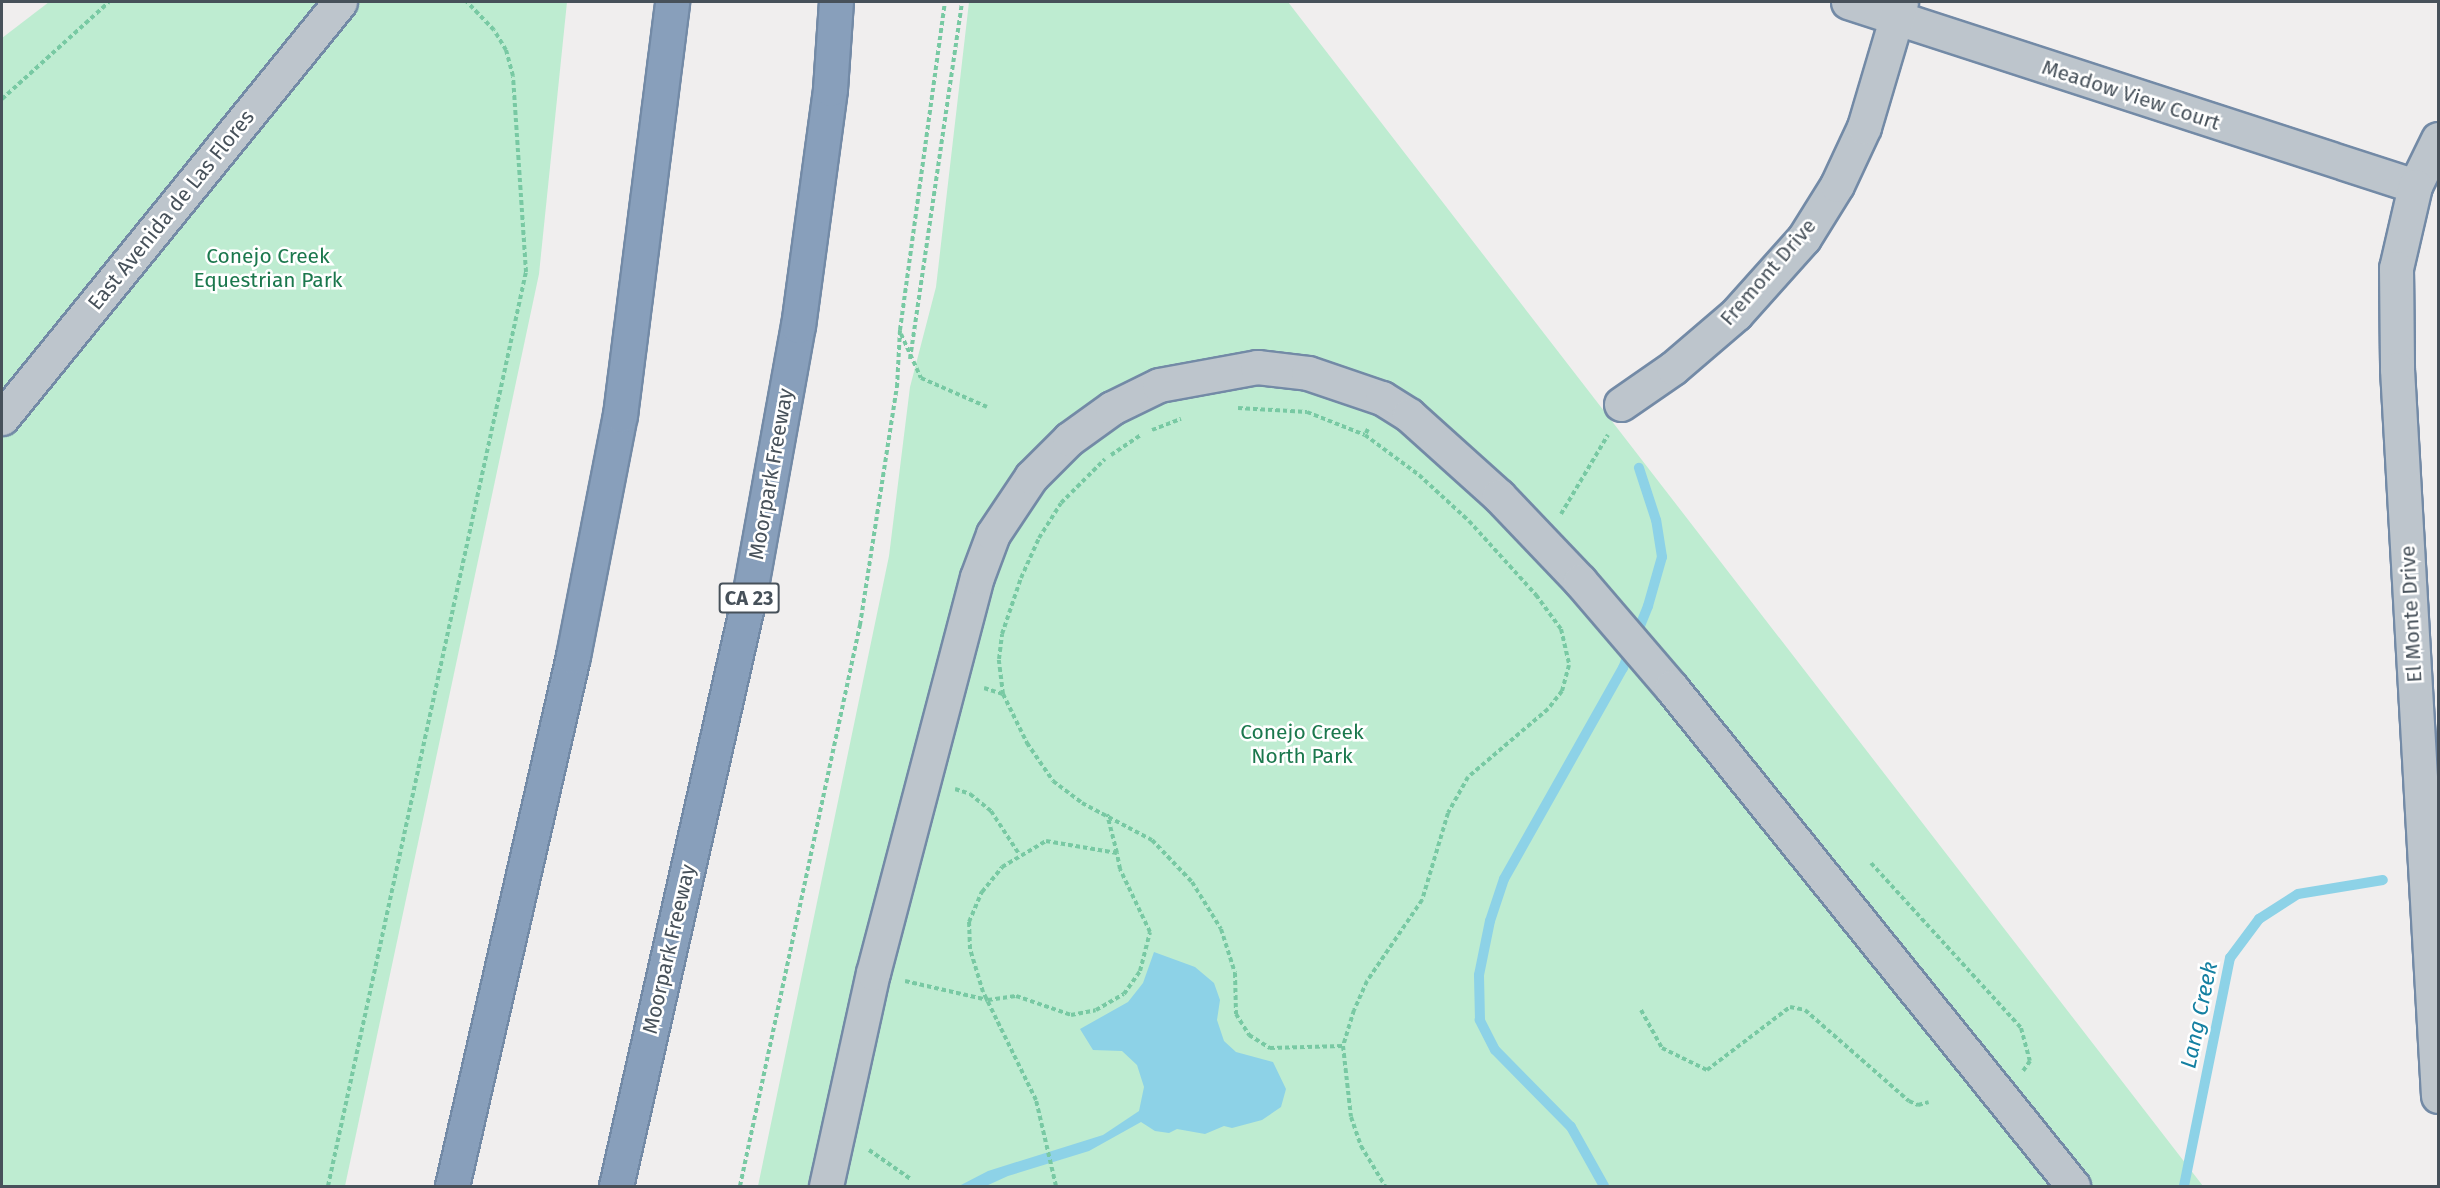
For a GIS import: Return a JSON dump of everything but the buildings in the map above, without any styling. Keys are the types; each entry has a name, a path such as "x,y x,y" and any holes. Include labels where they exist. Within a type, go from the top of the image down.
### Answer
{"highway":[{"path":"452,1186 573,656 620,415 672,2"},
{"name":"Moorpark Freeway","path":"615,1186 749,597 798,326 830,89 836,2"}],"street":[{"name":"East Avenida de Las Flores","path":"2,418 340,2"},
{"name":"Meadow View Court","path":"1848,2 1899,10 2415,186"},
{"name":"Fremont Drive","path":"1621,404 1673,368 1736,314 1804,238 1837,185 1864,127 1899,10"},
{"name":"El Monte Drive","path":"2439,139 2415,186 2396,268 2397,369 2439,1096"},
{"path":"826,1186 873,973 922,779 977,577 1010,505 1069,440 1112,408 1159,385 1257,367 1308,374 1382,398 1409,415 1449,448 1544,543 1611,616 1671,687 2073,1186"}],"path":[{"path":"2,99 109,2"},
{"path":"328,1186 526,272 513,76 506,50 494,30 467,2"},
{"path":"740,1186 860,625 897,387 900,330 945,2"},
{"path":"910,359 962,2"},
{"path":"900,330 910,359 921,378 987,407"},
{"path":"1365,435 1382,398"},
{"path":"1544,543 1611,429 1621,404"},
{"path":"1233,408 1307,412 1365,435 1419,475 1469,520 1530,588 1561,629 1569,665 1563,691 1548,709 1468,777 1448,813 1422,900 1367,981 1343,1046 1351,1117 1361,1146 1385,1186"},
{"path":"1192,416 1145,432 1104,459 1061,503 1034,548 1002,634 999,659 1003,694 1027,743 1053,781 1082,803 1107,814 1152,840 1192,882 1221,929 1235,973 1236,1014 1249,1035 1270,1048 1343,1046"},
{"path":"950,678 1003,694"},
{"path":"922,779 970,794 985,804 1019,854"},
{"path":"873,973 988,1000 1016,996 1071,1015 1096,1010 1124,994 1140,971 1150,932 1120,869 1107,814"},
{"path":"1056,1186 1036,1100 988,1000 970,949 969,922 982,892 1002,867 1019,854 1046,841 1117,852"},
{"path":"1871,863 2021,1028 2030,1061 2018,1079 1999,1095"},
{"path":"1641,1010 1662,1048 1707,1070 1790,1007 1805,1010 1909,1101 1918,1105 1929,1102"},
{"path":"835,1143 877,1153 898,1174 912,1180"}],"green space":[{"name":"Conejo Creek Equestrian Park","path":"49,2 567,2 539,274 345,1186 2,1186 2,38"},
{"name":"Conejo Creek North Park","path":"969,2 1288,2 2203,1186 758,1186 889,556 910,387 936,287"}],"water":[{"path":"1154,952 1195,967 1214,983 1220,1000 1217,1020 1224,1041 1236,1052 1273,1062 1286,1089 1281,1107 1262,1120 1232,1128 1224,1126 1205,1134 1177,1129 1169,1133 1155,1131 1141,1122 1089,1151 1008,1176 986,1186 959,1186 988,1171 1103,1135 1139,1111 1144,1087 1137,1065 1122,1051 1093,1050 1080,1029 1128,1002 1143,983"}],"waterway":[{"path":"1604,1186 1571,1127 1495,1050 1480,1020 1479,975 1490,921 1504,879 1623,668 1648,606 1662,557 1656,520 1639,468"},
{"name":"Lang Creek","path":"2184,1186 2230,958 2259,919 2298,894 2383,880"}]}
